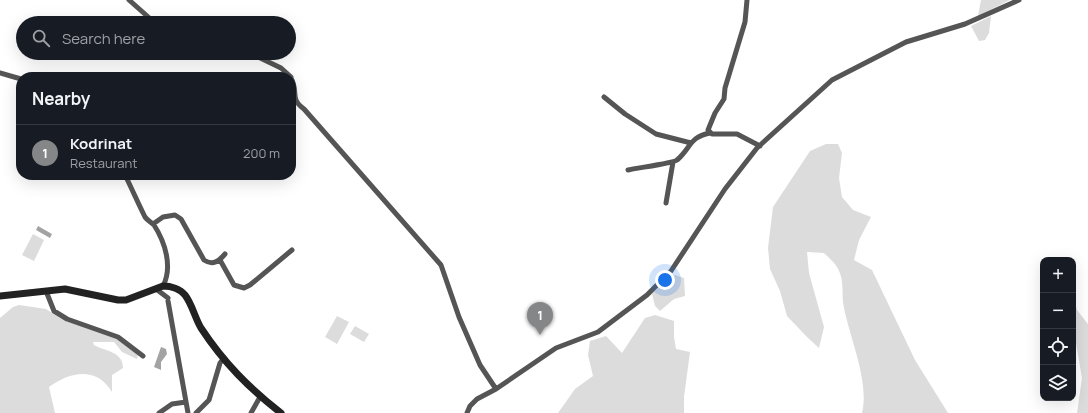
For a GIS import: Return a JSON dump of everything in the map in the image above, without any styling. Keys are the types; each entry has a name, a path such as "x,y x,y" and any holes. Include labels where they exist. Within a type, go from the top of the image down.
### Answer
{"main road":[{"path":"0,296 65,289 118,300 126,300 160,288 170,286 178,289 186,296 194,317 224,358 248,387 281,413"}],"street":[{"path":"129,0 147,16"},
{"path":"710,133 709,126 714,113 724,100 725,88 745,22 747,0"},
{"path":"467,413 472,402 496,389 556,348 587,338 598,332 647,295 672,270 725,189 760,146 838,76 906,42 965,24 1020,0"},
{"path":"264,60 281,68 285,72"},
{"path":"0,73 16,78"},
{"path":"604,97 625,114 656,134 691,143"},
{"path":"296,103 304,108 348,157 441,265 459,317 480,365 496,389"},
{"path":"628,170 653,164 677,161 696,137 710,133 737,134 760,146"},
{"path":"666,203 673,162"},
{"path":"127,180 146,218 153,224 162,239 167,256 166,281 160,288 168,300 188,413"},
{"path":"153,224 163,217 176,215 181,219 204,260 208,262 220,260 225,254"},
{"path":"220,260 234,285 239,288 244,288 250,285 292,250"},
{"path":"46,291 54,311 67,319 118,337 143,356"},
{"path":"196,413 209,400 220,363 224,358"},
{"path":"251,413 260,397"},
{"path":"158,413 172,404 186,402"}],"shaded area":[{"path":"981,0 1010,0 978,16"},
{"path":"991,16 989,33 985,40 979,41 971,26"},
{"path":"826,144 838,144 842,153 839,178 842,197 853,210 871,217 859,240 854,260 872,270 915,360 948,413 862,413 864,400 861,372 843,302 841,275 833,261 824,253 807,252 809,273 824,327 819,348 787,316 780,291 770,269 768,248 773,207 810,151"},
{"path":"38,226 52,234 50,238 36,230"},
{"path":"33,234 44,240 34,261 22,255"},
{"path":"672,274 684,278 685,296 674,299 660,311 655,306 652,294"},
{"path":"19,305 46,309 60,318 117,339 138,354 137,359 122,352 114,342 93,342 94,345 112,352 120,358 122,362 123,368 112,375 112,392 106,384 98,378 91,375 74,375 49,387 55,413 0,413 0,318 13,307"},
{"path":"1076,307 1088,324 1088,413 1077,413 1082,378 1076,343"},
{"path":"655,315 674,321 676,349 690,352 684,397 684,413 558,413 575,389 593,376 588,355 590,341 606,336 622,353 645,318"},
{"path":"337,316 349,322 337,344 325,337"},
{"path":"355,326 369,334 364,342 350,334"},
{"path":"161,347 166,349 167,354 161,362 161,370 154,367"}],"place":[{"name":"Kodrinat","path":"540,335"}]}
